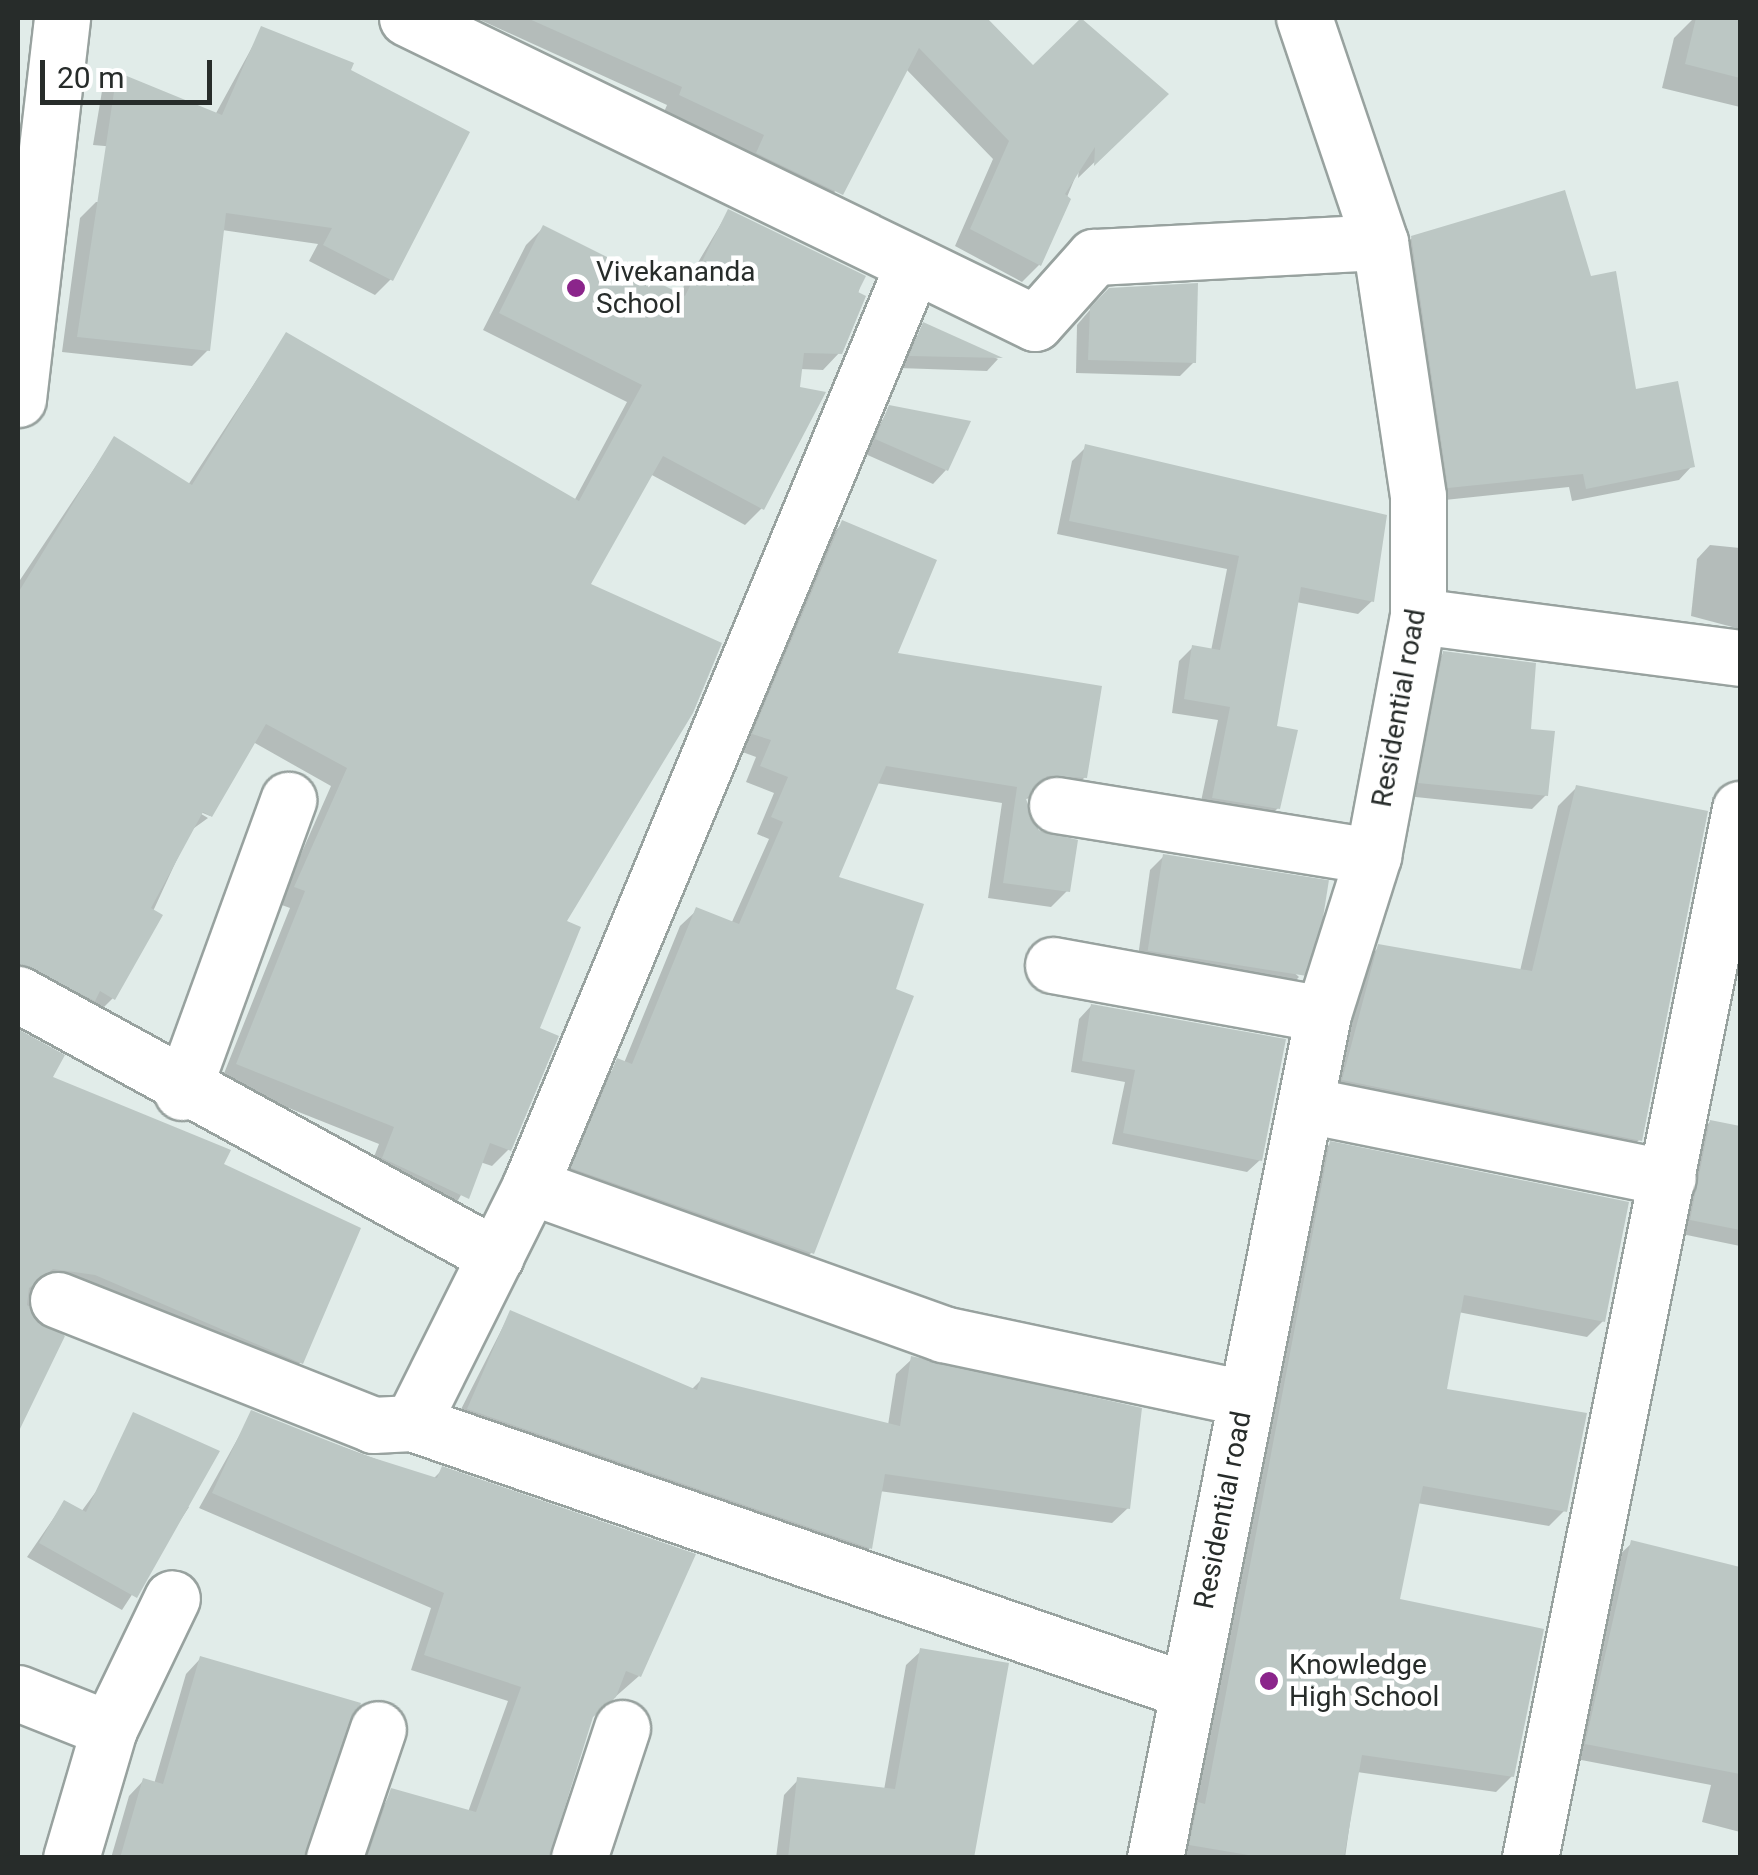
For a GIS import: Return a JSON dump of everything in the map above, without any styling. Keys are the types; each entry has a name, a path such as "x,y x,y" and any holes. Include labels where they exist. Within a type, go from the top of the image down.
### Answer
{"street":[{"path":"19,390 62,18"},
{"path":"407,18 1035,323 1094,257 1380,242"},
{"name":"Residential road","path":"1155,1858 1323,1014 1372,856 1418,616 1418,496 1380,242 1304,18"},
{"path":"412,1424 530,1186 913,265"},
{"path":"1418,616 1740,658"},
{"path":"182,1092 288,800"},
{"path":"1057,805 1372,856"},
{"path":"1530,1858 1668,1178 1720,1027 1740,809"},
{"path":"1053,964 1323,1014"},
{"path":"18,994 182,1092 496,1256"},
{"path":"1307,1105 1668,1178"},
{"path":"530,1186 943,1334 1245,1398"},
{"path":"58,1300 373,1425 412,1424 1188,1691"},
{"path":"70,1858 110,1729 172,1598"},
{"path":"18,1692 110,1729"},
{"path":"334,1858 378,1728"},
{"path":"579,1858 622,1728"}],"building":[{"path":"527,18 987,18 1033,65 1081,18 1169,94 1094,166 1095,147 1065,194 1071,199 1041,266 970,229 1009,141 919,48 843,195 756,153 764,135 679,95 682,87"},
{"path":"1696,18 1740,18 1740,78 1685,64"},
{"path":"261,26 354,63 351,70 470,132 393,281 323,245 332,228 226,213 210,351 77,337 117,72 222,115"},
{"path":"1565,190 1591,276 1616,271 1636,389 1678,381 1695,467 1586,489 1583,474 1448,488 1411,236"},
{"path":"728,209 866,276 858,292 866,296 842,354 804,353 800,387 826,392 764,510 663,456 591,584 722,643 693,713 567,921 581,927 540,1028 559,1036 511,1151 490,1143 469,1199 382,1158 394,1127 236,1064 305,891 294,887 347,768 266,724 212,817 203,812 151,908 163,915 115,1000 100,991 95,1001 18,963 18,593 114,436 192,485 286,332 579,501 642,385 499,313 543,225 685,296"},
{"path":"1198,283 1196,363 1088,360 1090,308 1109,288"},
{"path":"923,322 1003,358 909,356"},
{"path":"889,405 971,421 948,471 875,439"},
{"path":"1085,444 1387,515 1374,602 1301,587 1277,726 1298,730 1280,809 1212,798 1230,707 1184,699 1192,645 1220,650 1239,556 1069,521"},
{"path":"842,520 937,560 898,653 1102,686 1087,778 1047,776 1026,799 1038,830 1078,840 1070,892 1003,883 1017,787 886,766 839,877 924,904 896,989 914,996 814,1254 571,1168 617,1058 632,1064 696,907 739,924 783,822 771,817 788,777 760,766 771,740 752,734"},
{"path":"1443,651 1536,663 1531,729 1555,731 1548,796 1418,783"},
{"path":"1576,785 1708,811 1642,1141 1342,1080 1378,944 1532,971"},
{"path":"1163,854 1329,880 1314,977 1148,951"},
{"path":"1091,1004 1286,1039 1262,1161 1123,1133 1135,1070 1082,1061"},
{"path":"18,1029 65,1055 53,1077 231,1150 224,1164 361,1228 303,1364 95,1275 53,1269 29,1288 27,1305 65,1336 18,1433"},
{"path":"1710,1120 1740,1126 1740,1230 1690,1220"},
{"path":"1330,1141 1629,1202 1605,1322 1464,1295 1447,1389 1587,1413 1567,1512 1423,1486 1400,1599 1544,1629 1514,1777 1362,1755 1344,1858 1266,1858 1189,1845 1198,1802 1205,1804"},
{"path":"510,1310 697,1390 701,1377 900,1426 911,1356 1142,1408 1130,1509 885,1474 872,1549 467,1409"},
{"path":"251,1410 361,1454 437,1478 442,1466 696,1554 641,1677 626,1671 616,1697 593,1717 549,1858 367,1858 391,1788 476,1812 521,1687 424,1655 444,1593 212,1493"},
{"path":"133,1412 220,1451 137,1598 39,1543 64,1500 86,1512"},
{"path":"1631,1540 1740,1567 1740,1774 1585,1744"},
{"path":"920,1648 1009,1663 974,1858 788,1858 797,1777 895,1789"},
{"path":"200,1656 361,1703 304,1858 120,1858 143,1778 163,1784"}],"place":[{"name":"Vivekananda School","path":"576,288"},
{"name":"Knowledge High School","path":"1269,1681"}]}
